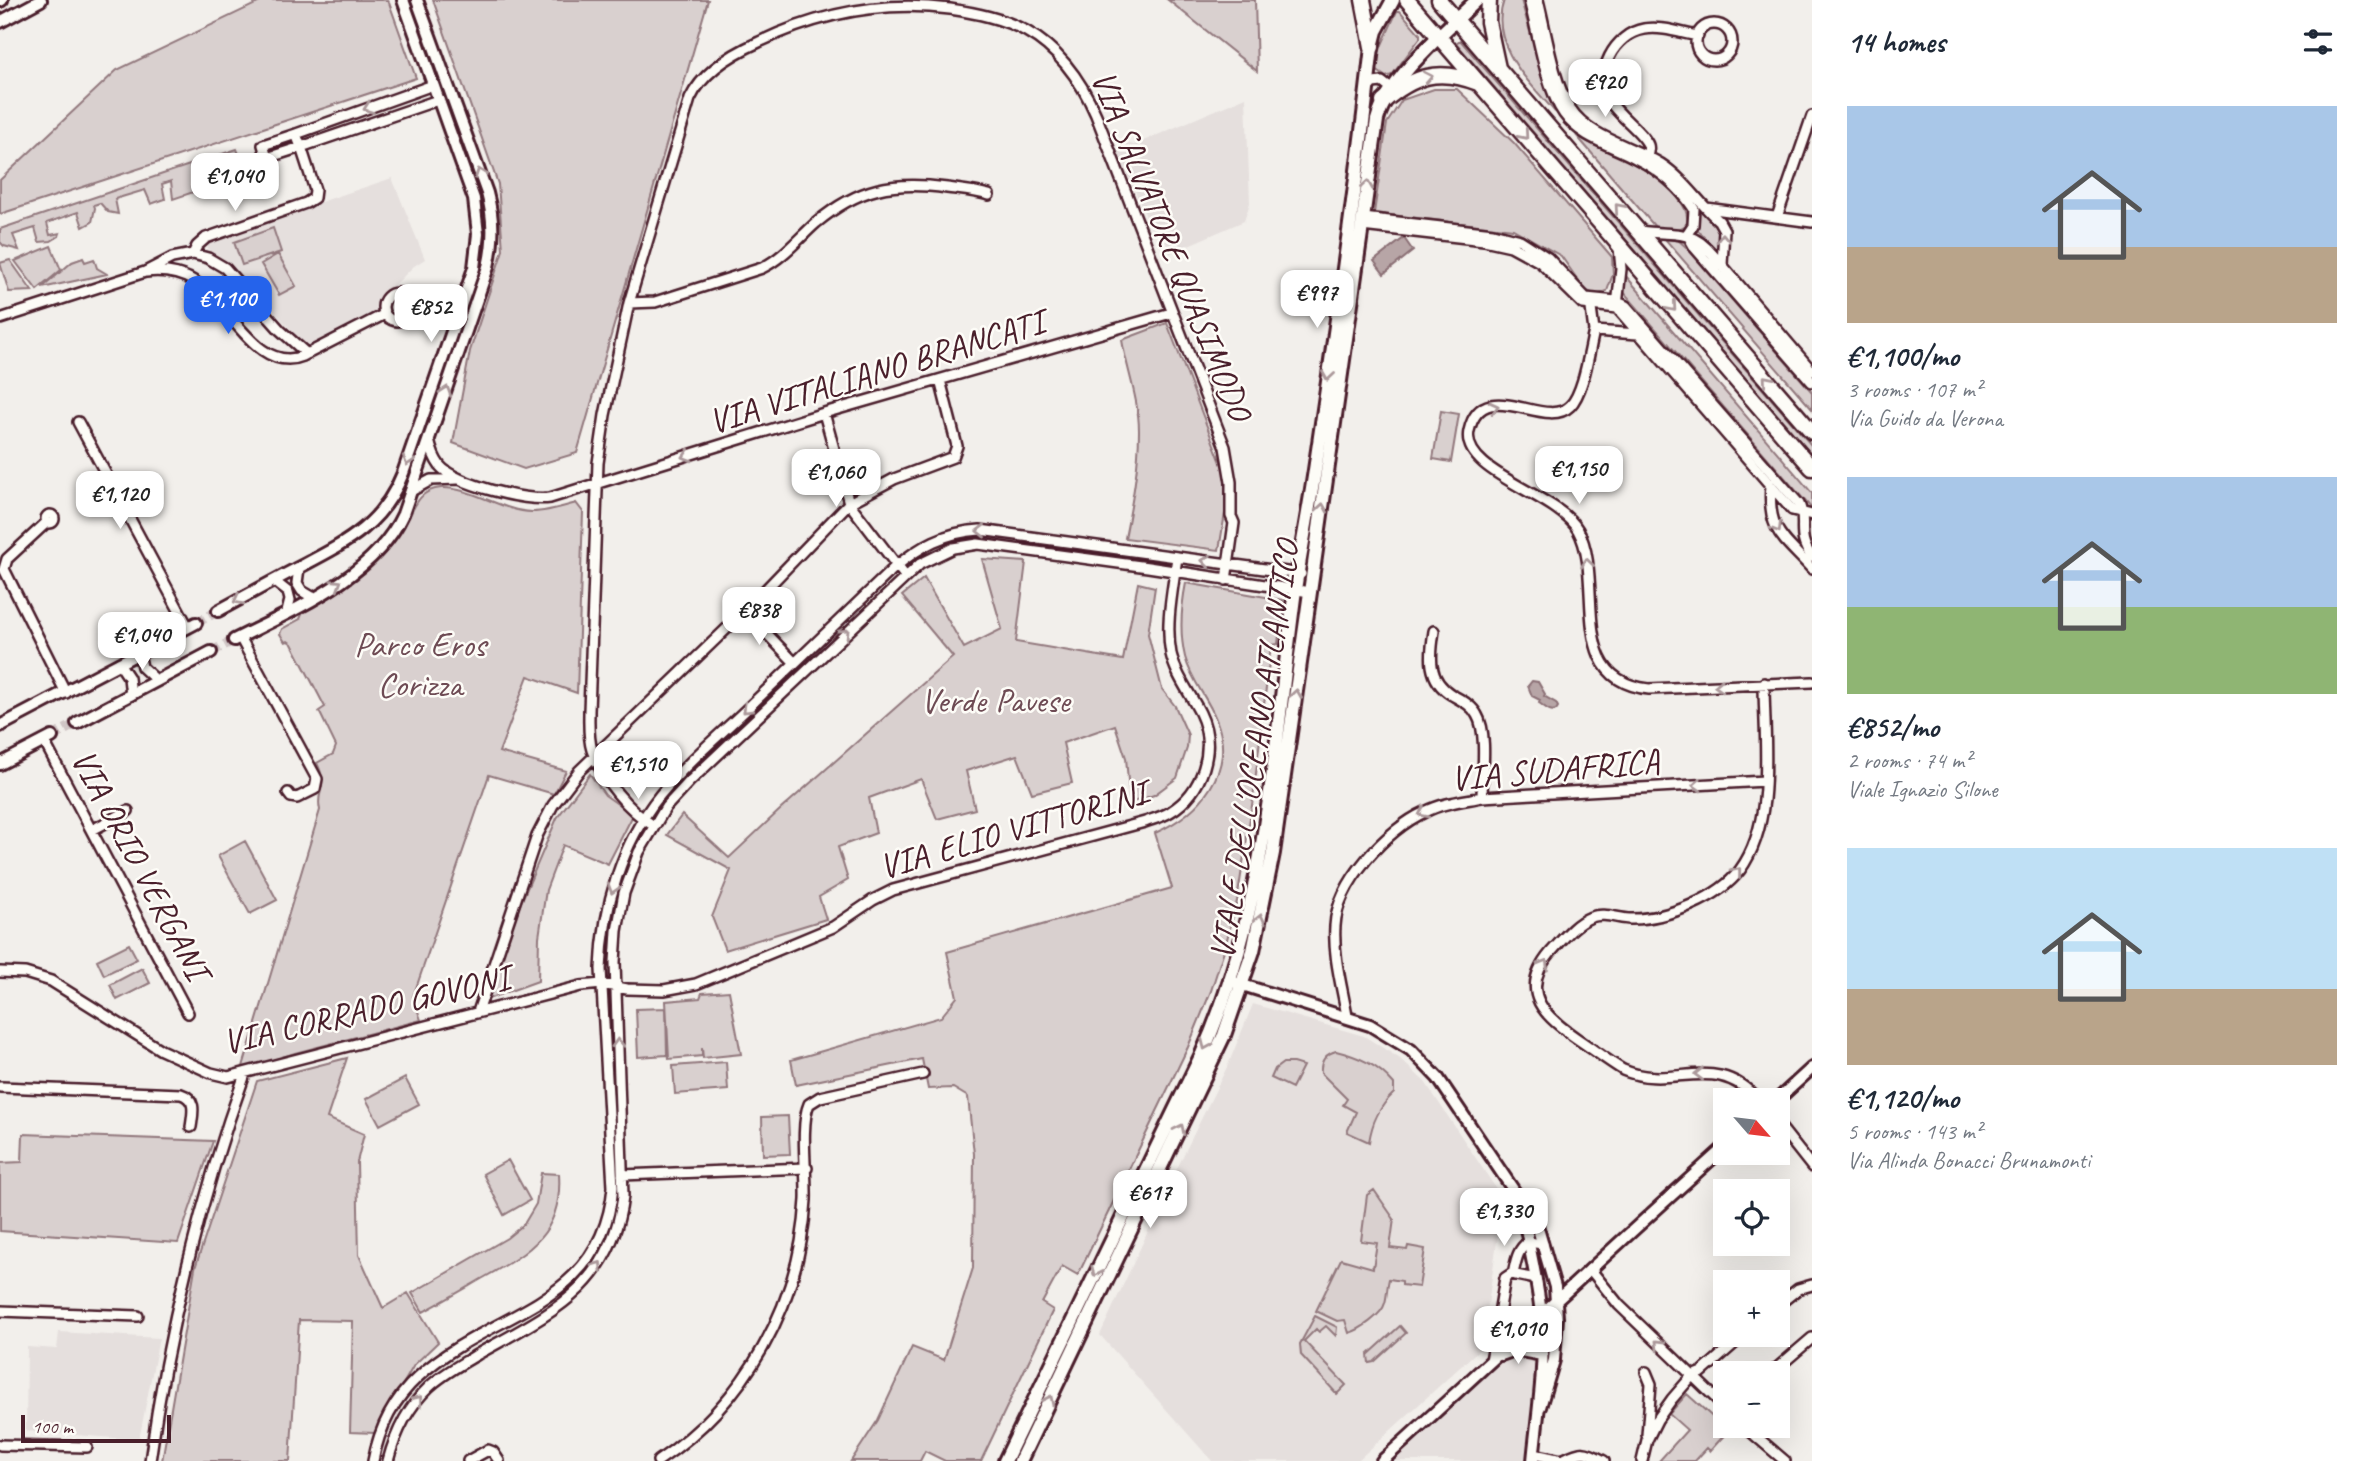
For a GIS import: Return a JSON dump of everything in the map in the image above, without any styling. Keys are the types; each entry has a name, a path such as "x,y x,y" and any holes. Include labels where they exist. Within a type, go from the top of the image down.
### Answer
{"main road":[{"path":"1363,0 1372,47"},
{"name":"VIALE DELL'OCEANO ATLANTICO","path":"1020,1461 1224,1035 1255,880 1295,590 1320,434 1372,47 1378,28 1393,0"},
{"path":"1407,0 1812,468"},
{"path":"1438,0 1812,432"},
{"path":"1387,95 1477,0"},
{"path":"1489,0 1488,22 1498,69"},
{"path":"1387,95 1425,77 1456,76 1479,83"},
{"name":"VIALE DELL'OCEANO ATLANTICO","path":"1005,1461 1236,983 1268,886 1374,136 1387,95"}],"street":[{"path":"0,22 41,0"},
{"path":"218,611 356,536 379,515 392,498 474,268 478,234 476,206 403,0"},
{"path":"288,793 292,798 297,798 316,787 317,779 237,639 352,575 378,550 401,519 485,278 492,248 493,224 481,176 417,0"},
{"path":"1529,0 1540,23"},
{"path":"1538,0 1552,89 1566,116 1587,135 1670,170 1719,221 1724,230 1718,268"},
{"name":"VIA SALVATORE QUASIMODO","path":"654,826 644,819 613,785 594,755 590,740 597,484 605,415 629,303 689,103 697,87 707,75 741,51 812,20 869,7 911,6 972,13 1004,21 1038,38 1065,63 1084,90 1096,115 1228,459 1232,487 1231,516 1234,523 1226,580"},
{"path":"1716,24 1727,29 1732,39 1730,51 1722,58 1710,60 1700,53 1698,36 1705,27 1716,24"},
{"path":"1646,159 1648,149 1645,142 1620,116 1606,95 1603,79 1606,64 1619,43 1634,31 1655,28 1698,36"},
{"path":"1367,90 1373,83 1382,82 1387,95"},
{"path":"433,85 263,145 267,158 438,100"},
{"path":"1777,218 1812,116"},
{"path":"193,254 206,238 309,202 316,195 296,134"},
{"path":"1646,159 1694,209 1693,225 1687,234"},
{"path":"629,303 654,302 762,268 776,260 832,210 874,190 913,184 966,188 989,195"},
{"path":"1694,209 1705,208 1812,222"},
{"path":"1362,222 1470,235 1524,251 1546,268 1579,301 1617,305 1754,460 1807,514"},
{"path":"1638,231 1687,234"},
{"path":"1687,234 1695,248 1718,268 1812,382"},
{"path":"1617,305 1621,269 1619,245"},
{"path":"0,319 145,272 172,258 193,254 222,265 288,338 307,354"},
{"path":"145,272 171,273 192,280 205,289 256,345 274,357 292,360 385,314"},
{"path":"233,319 256,301"},
{"path":"1591,303 1594,331 1578,392 1570,406 1557,413 1504,404 1487,407 1476,417 1469,429 1468,442 1472,452 1486,466 1556,507 1577,528 1587,558 1595,646 1601,661 1612,674 1633,686 1649,689 1812,682"},
{"name":"VIA VITALIANO BRANCATI","path":"462,480 533,500 559,496 824,413 1171,313"},
{"path":"1594,331 1642,331"},
{"path":"1780,340 1812,371"},
{"path":"478,1012 541,827 564,789 594,755 745,611 849,503 894,479 949,460 955,454 957,446 940,380"},
{"path":"824,413 849,503 905,576"},
{"path":"0,726 192,625 78,422"},
{"path":"429,440 441,467 462,480"},
{"path":"1754,460 1790,509 1807,514"},
{"path":"411,491 431,480 462,480"},
{"path":"1771,486 1773,524 1812,569"},
{"path":"1807,514 1801,531 1804,545 1812,557"},
{"path":"47,522 7,559 4,569 66,692"},
{"path":"373,1461 387,1417 417,1378 452,1351 561,1288 586,1261 599,1240 611,1209 612,1166 602,938 607,910 624,859 644,819 672,782 897,566 930,542 956,533 977,530 1312,575"},
{"path":"388,1461 406,1417 427,1389 454,1368 537,1321 573,1297 604,1257 619,1218 623,1196 616,937 624,893 639,852 654,826 666,807 689,782 905,576 937,554 958,546 978,544 1310,593"},
{"path":"1796,552 1804,545"},
{"name":"VIA ELIO VITTORINI","path":"602,984 664,990 696,984 833,927 892,890 1145,822 1165,815 1178,806 1200,778 1206,760 1207,745 1202,719 1181,680 1171,653 1169,622 1177,557"},
{"path":"299,568 297,583 302,591 314,598"},
{"path":"274,581 288,592 287,612"},
{"path":"745,611 795,663"},
{"path":"1434,631 1431,661 1436,680 1444,690 1473,709 1480,722 1482,797"},
{"path":"77,723 211,652"},
{"path":"139,653 142,667 157,681"},
{"path":"119,663 129,678 131,695"},
{"path":"1746,1088 1725,1076 1701,1074 1656,1077 1620,1068 1550,1019 1540,1004 1536,986 1539,970 1545,960 1566,935 1584,920 1601,915 1629,919 1655,916 1699,902 1725,886 1740,870 1751,851 1762,811 1765,781 1764,683"},
{"path":"773,684 782,693"},
{"path":"0,764 48,739"},
{"name":"VIA ORIO VERGANI","path":"48,739 92,830 188,1013"},
{"name":"VIA SUDAFRICA","path":"1347,1016 1336,951 1335,928 1341,898 1373,853 1410,820 1437,807 1482,797 1765,781"},
{"path":"92,830 128,811"},
{"name":"VIA CORRADO GOVONI","path":"0,972 25,973 51,981 152,1045 221,1077 245,1074 581,986 602,984"},
{"path":"1236,983 1370,1025 1425,1062 1441,1083 1522,1206 1534,1218 1543,1244 1556,1299 1558,1334 1540,1407"},
{"path":"1790,1088 1812,1068"},
{"path":"150,1461 171,1344 199,1223 221,1141 245,1074"},
{"path":"658,1461 696,1432 728,1399 774,1329 788,1294 800,1250 806,1207 806,1116 811,1102 820,1097 923,1074"},
{"path":"0,1087 181,1094 190,1098 193,1104 191,1127"},
{"path":"1790,1139 1812,1167"},
{"path":"1382,1461 1713,1158"},
{"path":"622,1175 807,1168"},
{"path":"1522,1206 1541,1313 1540,1407 1534,1457 1562,1460 1587,1451 1604,1461"},
{"path":"1528,1242 1543,1244"},
{"path":"1513,1274 1519,1251 1528,1242"},
{"path":"1590,1269 1619,1305 1713,1396"},
{"path":"1491,1362 1506,1275 1535,1279"},
{"path":"1790,1295 1798,1289 1812,1285"},
{"path":"530,1308 537,1321"},
{"path":"0,1311 138,1316"},
{"path":"1785,1361 1812,1338"},
{"path":"1647,1440 1657,1420 1692,1376 1702,1373 1731,1347"},
{"path":"1491,1362 1515,1350 1542,1355"},
{"path":"1642,1461 1647,1440 1651,1384 1646,1372"},
{"path":"1758,1438 1785,1461"},
{"path":"0,1444 87,1447"},
{"path":"468,1461 490,1450 499,1461"},
{"path":"1576,1453 1586,1461"}],"shaded area":[{"path":"1246,97 1250,203 1244,221 1170,253 1162,231 1151,228 1117,149 1123,142 1134,145"},
{"path":"392,178 425,259 388,292 383,298 380,312 308,348 235,269 223,259 210,254 207,245 297,210"},
{"path":"1404,238 1413,251 1384,274 1374,261"},
{"path":"1532,681 1538,682 1544,696 1556,703 1556,710 1547,709 1539,703 1540,700 1532,696 1528,686"},
{"path":"1253,1004 1364,1036 1399,1058 1425,1082 1503,1199 1482,1347 1357,1461 1212,1461 1100,1335 1228,1065"},
{"path":"59,1332 159,1338 139,1440 26,1431 27,1347 57,1349"},
{"path":"1536,1358 1529,1461 1391,1461 1498,1363"}],"green space":[{"path":"264,0 388,0 416,78 0,214 0,180 117,70"},
{"path":"433,0 708,0 577,453 524,469 453,443 470,351 503,250 498,184"},
{"path":"1168,0 1255,0 1257,71"},
{"path":"1504,0 1521,0 1555,112 1523,75 1506,47 1501,16"},
{"path":"1397,11 1400,11 1420,34 1420,38 1392,75 1386,77 1376,70 1380,49"},
{"path":"1460,40 1812,446 1812,455 1456,43"},
{"path":"1434,89 1457,89 1514,143 1612,257 1613,274 1607,291 1596,295 1585,290 1561,256 1513,229 1374,213 1387,123 1402,100"},
{"path":"1576,135 1637,165 1658,179 1684,207 1686,225 1677,230 1656,228"},
{"path":"237,149 247,174 173,199 171,181 162,184 165,199 151,204 145,190 115,199 118,214 108,212 100,203 94,205 92,222 83,227 78,212 47,223 50,235 60,233 51,241 39,242 35,228 13,235 19,250 4,246 0,242 0,229"},
{"path":"1699,211 1721,232 1717,253 1697,229"},
{"path":"273,228 281,252 242,265 234,242"},
{"path":"1665,239 1678,240 1686,247 1812,392 1812,409"},
{"path":"51,246 61,270 37,290 15,261"},
{"path":"278,254 296,286 279,295 261,264"},
{"path":"83,258 85,262 94,259 97,268 107,274 42,288 72,262"},
{"path":"10,260 32,291 9,292 0,263"},
{"path":"1625,275 1812,493 1812,509 1624,292"},
{"path":"1167,323 1225,473 1226,507 1219,550 1125,538 1133,498 1139,431 1135,396 1122,340"},
{"path":"1441,411 1459,414 1451,462 1433,459"},
{"name":"Parco Eros Corizza","path":"441,488 464,491 520,511 543,511 576,503 583,512 577,693 528,676 499,752 566,771 554,794 489,775 413,997 421,1020 295,1053 242,1070 320,810 322,779 317,763 333,754 336,746 319,711 325,707 292,644 285,642 280,634 282,629 300,619 303,612 344,588 380,560 400,534 420,499 432,490"},
{"name":"Verde Pavese","path":"982,559 1026,562 1016,642 1123,660 1138,583 1155,587 1148,634 1162,689 1175,706 1188,735 1187,748 1177,778 1154,795 1130,803 1126,758 1115,725 1063,743 1072,783 1032,793 1017,755 966,771 975,809 937,819 921,779 869,798 876,833 838,847 848,880 819,897 826,919 725,950 712,917 731,870 667,835 682,815 729,858 953,657 902,596 924,578 964,648 1002,629"},
{"path":"1186,583 1283,600 1278,644 1271,645 1253,799 1237,901 1211,991 1188,1047 1078,1275 1062,1266 1042,1303 1053,1310 981,1461 945,1461 925,1451 920,1461 851,1461 878,1420 912,1347 944,1360 973,1268 974,1154 968,1097 953,1088 928,1089 922,1059 796,1085 791,1060 941,1017 957,997 947,952 1172,888 1155,833 1200,802 1218,773 1222,756 1216,719 1185,657 1181,620"},
{"path":"590,774 605,795 633,815 608,864 563,845 546,890 539,937 538,981 488,999 519,907 557,818"},
{"path":"245,841 277,900 250,914 218,856"},
{"path":"129,944 137,959 104,975 97,960"},
{"path":"142,968 150,983 117,1000 110,985"},
{"path":"729,991 741,1054 703,1058 702,1048 702,1056 669,1059 666,1001 700,998 702,993"},
{"path":"666,1008 667,1055 638,1057 636,1009"},
{"path":"1336,1051 1368,1063 1394,1084 1394,1093 1377,1115 1369,1142 1347,1132 1356,1112 1343,1105 1347,1099 1321,1073 1324,1059"},
{"path":"347,1058 327,1118 364,1134 357,1162 359,1255 383,1308 408,1293 438,1342 414,1365 375,1433 350,1432 353,1321 299,1320 290,1461 162,1461 195,1268 257,1081"},
{"path":"726,1062 728,1090 675,1094 673,1066"},
{"path":"1283,1063 1303,1066 1292,1088 1271,1078 1275,1069"},
{"path":"405,1078 419,1104 380,1125 366,1099"},
{"path":"788,1116 790,1154 763,1155 762,1117"},
{"path":"23,1134 213,1141 178,1243 0,1231 0,1163 22,1162"},
{"path":"508,1160 530,1200 504,1215 483,1174"},
{"path":"541,1173 559,1174 559,1194 549,1225 540,1238 516,1259 423,1312 412,1293 507,1238 524,1224 536,1204"},
{"path":"1374,1190 1394,1219 1390,1248 1407,1250 1408,1246 1425,1249 1419,1287 1402,1285 1402,1281 1389,1279 1383,1308 1375,1317 1349,1333 1345,1320 1337,1321 1316,1311 1341,1259 1373,1268 1377,1243 1361,1241 1367,1195"},
{"path":"1315,1316 1337,1327 1336,1336 1326,1326 1319,1332 1316,1329 1304,1341 1346,1385 1337,1394 1301,1355 1300,1344"},
{"path":"1400,1326 1406,1333 1374,1362 1369,1363 1368,1355"},
{"path":"1687,1394 1713,1417 1713,1438 1722,1438 1710,1451 1707,1448 1695,1461 1659,1461 1687,1430 1669,1414"}],"tunnel":[{"path":"196,623 218,611"},
{"path":"211,652 234,640"},
{"path":"52,737 77,723"}]}
